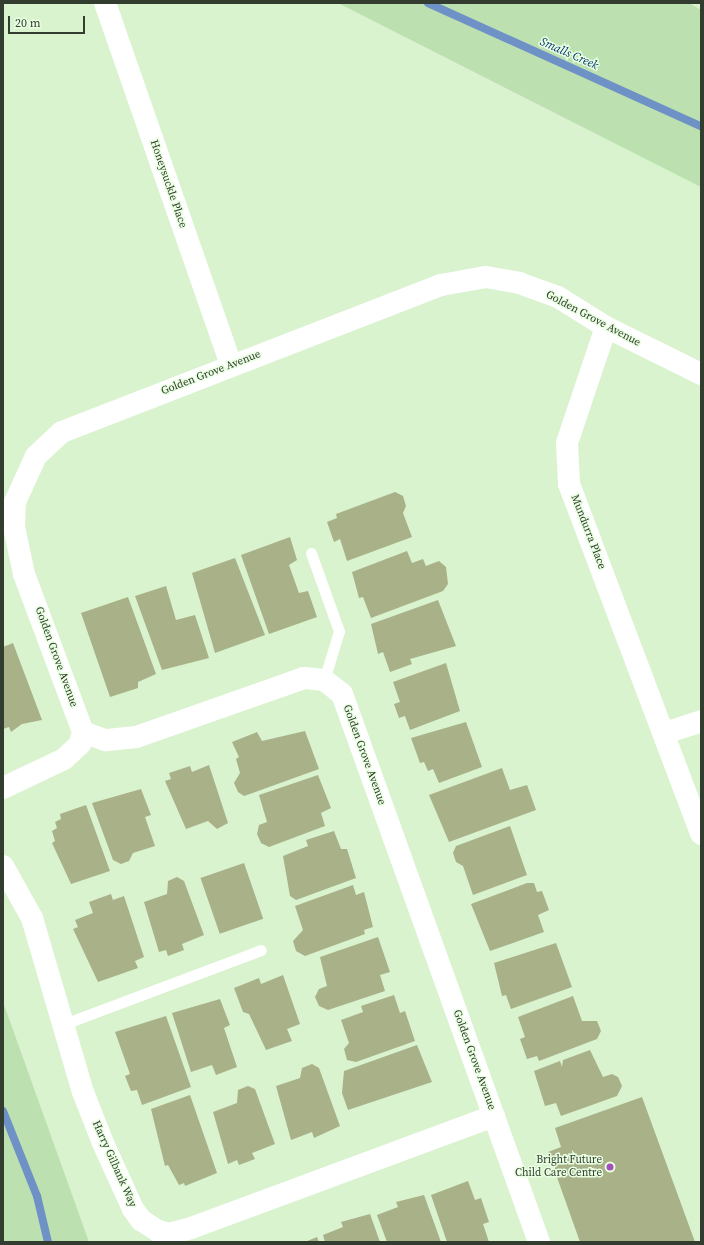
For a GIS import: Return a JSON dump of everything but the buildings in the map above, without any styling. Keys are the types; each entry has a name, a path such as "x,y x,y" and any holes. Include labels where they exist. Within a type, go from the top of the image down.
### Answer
{"street":[{"name":"Honeysuckle Place","path":"105,3 231,365"},
{"name":"Golden Grove Avenue","path":"83,732 24,574 9,500 36,456 62,432 231,365 441,285 486,277 519,283 558,297 606,327 701,374"},
{"name":"Mundurra Place","path":"606,327 568,443 569,484 665,732 701,834"},
{"path":"3,788 64,759 80,744 83,732 105,740 136,737 265,690 304,678 324,680"},
{"name":"Golden Grove Avenue","path":"324,680 342,694 350,713 538,1242"},
{"path":"665,732 701,721"},
{"name":"Harry Gilbank Way","path":"3,866 32,918 83,1092 134,1209 141,1220 169,1234 494,1116"}],"lane":[{"path":"311,553 339,631 324,680"},
{"path":"64,1024 261,950"}],"green space":[{"path":"338,3 689,3 701,10 701,187"},
{"path":"3,1002 89,1242 3,1242"}],"waterway":[{"name":"Smalls Creek","path":"428,3 701,126"},
{"path":"3,1111 37,1196 48,1242"}],"place":[{"name":"Bright Future Child Care Centre","path":"610,1167"}]}
